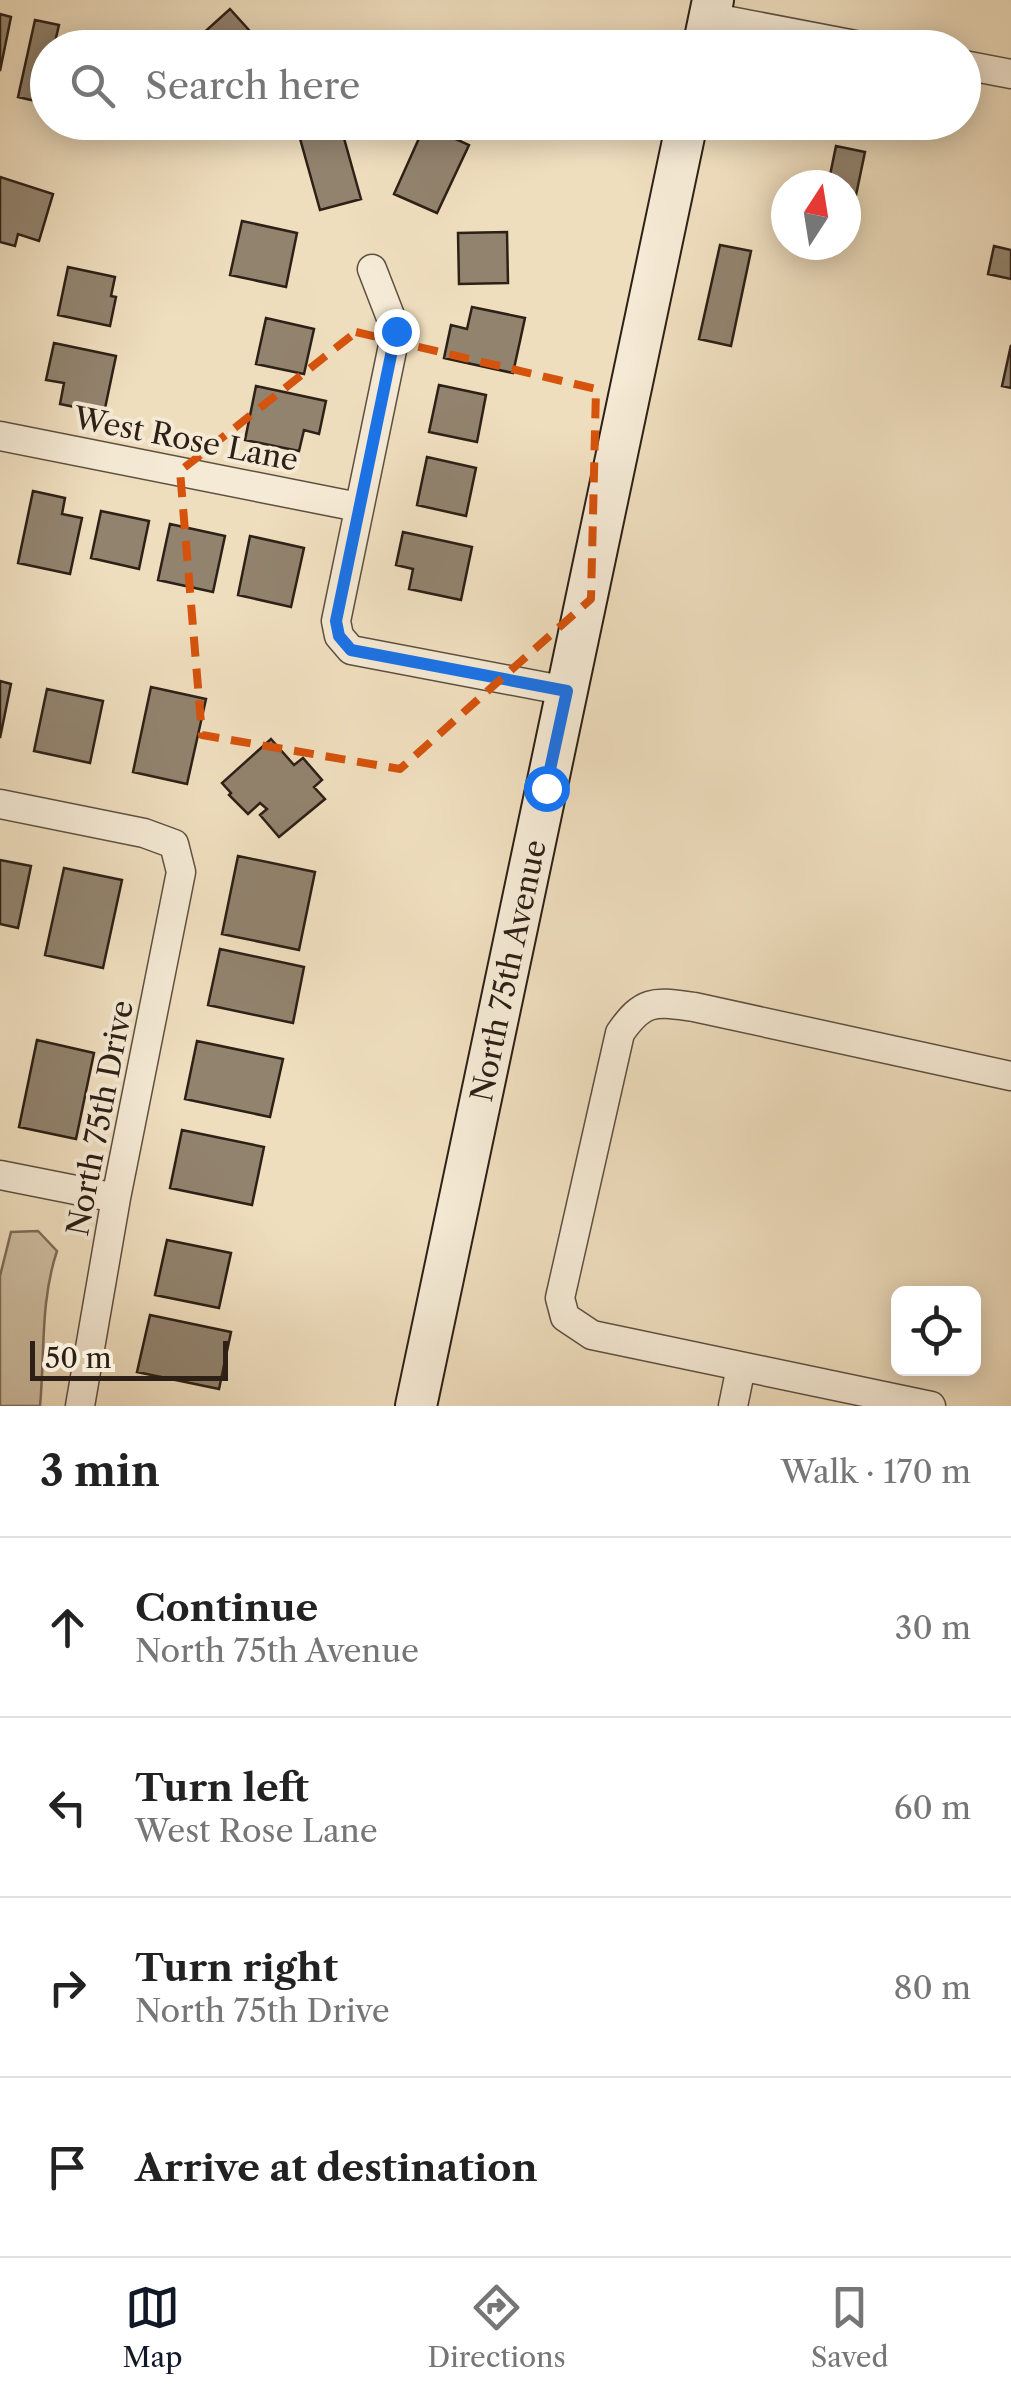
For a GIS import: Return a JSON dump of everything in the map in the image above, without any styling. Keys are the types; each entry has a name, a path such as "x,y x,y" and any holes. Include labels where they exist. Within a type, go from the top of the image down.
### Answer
{"main road":[{"name":"North 75th Avenue","path":"416,1406 683,140"}],"street":[{"path":"708,21 762,30"},
{"path":"981,68 1011,74"},
{"path":"372,269 396,331 336,621 339,636 351,650 567,691"},
{"name":"West Rose Lane","path":"0,436 358,507"},
{"name":"North 75th Drive","path":"0,804 144,834 174,844 181,872 116,1198 80,1406"},
{"path":"932,1406 592,1335 566,1317 560,1298 620,1033 634,1014 658,1002 1011,1076"},
{"path":"0,1175 116,1198"},
{"path":"733,1406 741,1367"}],"highlighted area":[{"path":"356,332 596,389 591,599 400,769 202,735 180,471"}],"shaded area":[{"path":"38,1231 57,1251 45,1308 40,1406 0,1406 0,1276 11,1232"}],"building":[{"path":"230,9 249,30 207,30"},
{"path":"0,14 11,17 0,71"},
{"path":"35,20 59,25 58,30 33,30"},
{"path":"30,43 30,100 18,97"},
{"path":"300,140 344,140 361,199 320,210"},
{"path":"418,140 458,140 469,145 437,213 394,194"},
{"path":"836,146 865,152 861,171 831,170"},
{"path":"0,177 53,194 39,241 18,234 15,246 0,242"},
{"path":"242,221 297,233 286,287 230,275"},
{"path":"507,232 508,283 459,284 458,233"},
{"path":"720,245 751,251 731,346 699,339"},
{"path":"994,246 1011,250 1011,279 988,274"},
{"path":"68,267 115,277 111,296 116,297 110,326 58,315"},
{"path":"472,307 525,318 513,373 444,358 451,325 467,329"},
{"path":"266,318 314,329 304,374 256,364"},
{"path":"54,343 116,356 104,413 60,404 64,383 46,380"},
{"path":"1011,345 1011,388 1002,386"},
{"path":"439,385 486,395 477,442 429,432"},
{"path":"256,386 326,401 319,434 304,430 299,451 245,440"},
{"path":"427,457 476,468 466,516 417,505"},
{"path":"33,491 65,498 62,514 82,518 70,574 18,563"},
{"path":"101,511 149,521 139,569 91,558"},
{"path":"170,524 225,536 213,592 158,580"},
{"path":"403,532 472,547 461,600 409,589 413,569 396,565"},
{"path":"250,536 304,548 291,607 238,595"},
{"path":"0,681 11,684 0,738"},
{"path":"151,687 206,699 187,784 133,772"},
{"path":"47,689 103,701 90,763 34,751"},
{"path":"271,739 294,765 303,758 322,780 314,787 325,799 279,837 260,815 267,809 260,803 248,814 222,783"},
{"path":"238,856 315,872 299,950 222,934"},
{"path":"0,860 31,866 18,928 0,924"},
{"path":"64,868 122,880 103,968 45,955"},
{"path":"220,949 304,967 293,1023 208,1005"},
{"path":"37,1040 94,1053 76,1139 19,1127"},
{"path":"197,1041 283,1059 270,1117 185,1099"},
{"path":"182,1130 264,1147 252,1205 170,1188"},
{"path":"167,1240 231,1253 219,1308 155,1295"},
{"path":"150,1315 231,1332 219,1389 137,1372"}],"route":[{"path":"396,331 336,621 339,636 351,650 567,691 546,788"}]}
